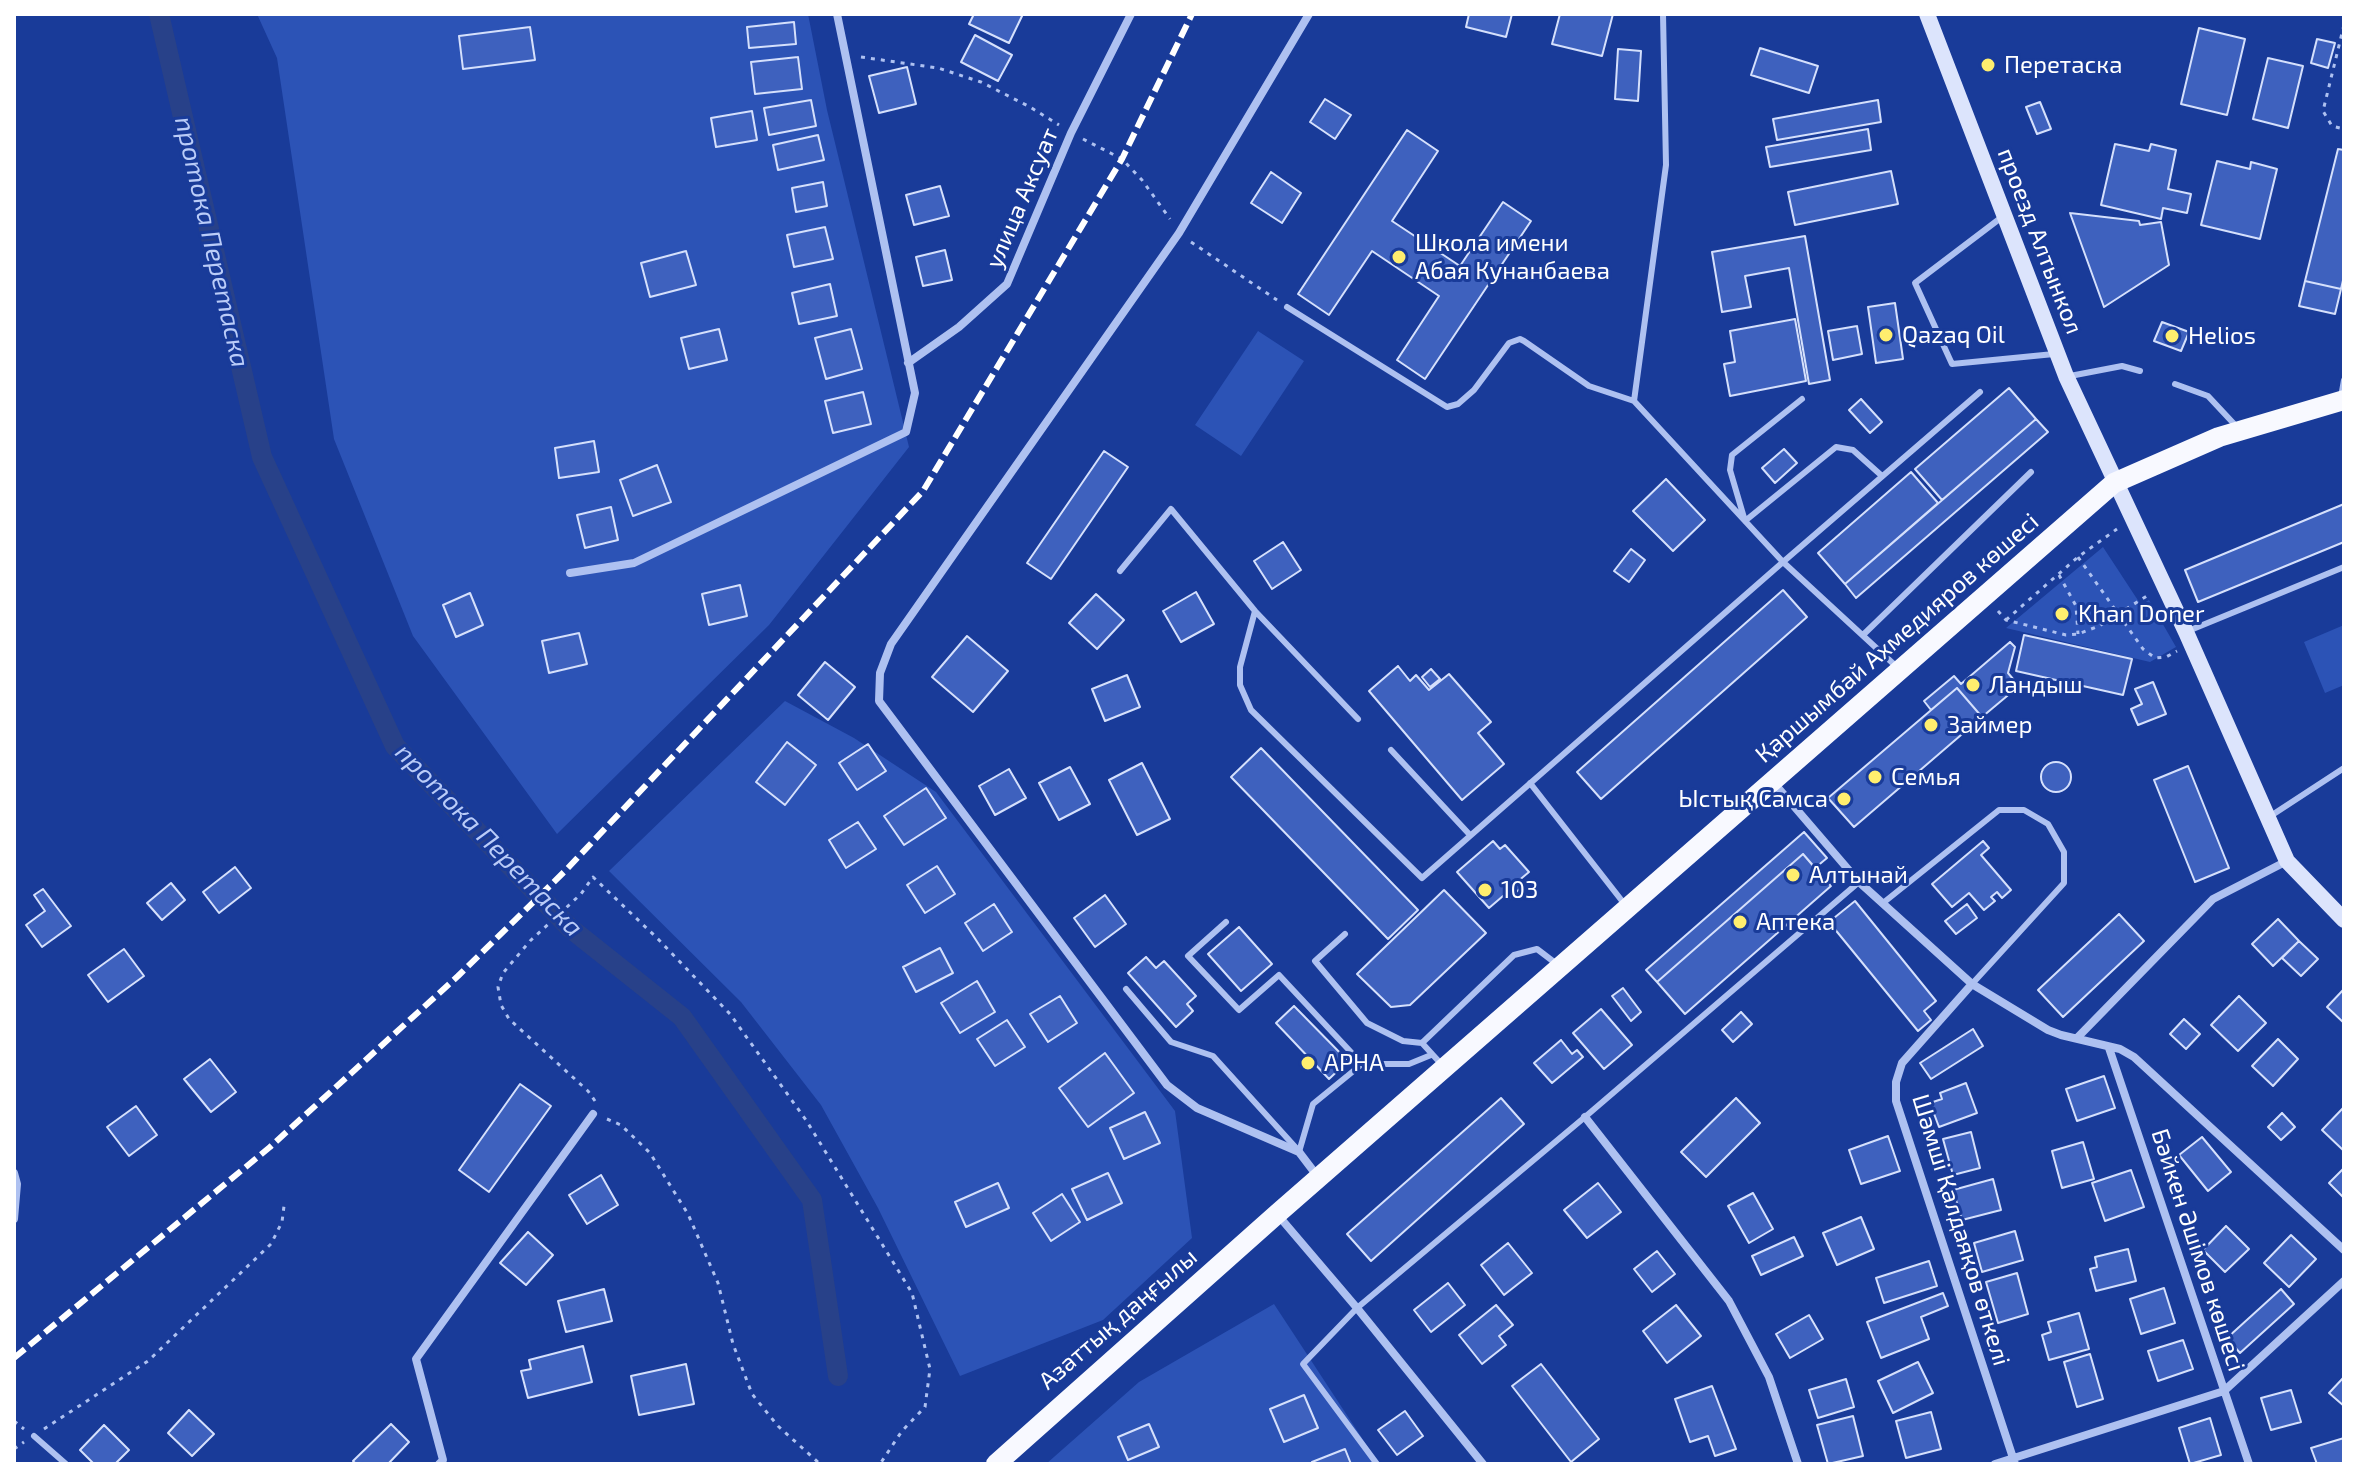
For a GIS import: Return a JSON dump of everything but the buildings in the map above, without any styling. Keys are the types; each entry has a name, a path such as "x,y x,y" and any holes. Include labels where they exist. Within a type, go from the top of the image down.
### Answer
{"main road":[{"name":"проезд Алтынкол","path":"1927,14 2066,376 2189,638 2287,861"},
{"name":"Қаршымбай Ахмедияров көшесі","path":"1277,1214 1438,1061 1560,967 2114,483 2219,437 2343,393"},
{"path":"2287,861 2344,920"},
{"name":"Азаттық даңғылы","path":"996,1464 1277,1214"}],"street":[{"path":"570,573 634,563 906,432 915,393 837,14"},
{"name":"улица Аксуат","path":"908,363 959,327 1007,284 1071,133 1131,14"},
{"path":"1309,14 1179,233 891,644 880,673 879,701 1167,1085 1197,1108 1299,1152 1319,1177"},
{"path":"1773,782 1859,882 1972,984 2048,1030 2120,1049 2134,1057 2344,1250"},
{"path":"2077,1038 2213,899 2287,861"},
{"name":"Шәмші Қалдаяқов өткелі","path":"1972,984 1902,1063 1896,1082 1896,1101 2014,1461"},
{"name":"Бәйкен Әшімов көшесі","path":"2109,1048 2249,1464"},
{"path":"439,1464 443,1460 416,1359 593,1114"},
{"path":"1585,1117 1729,1301 1769,1377 1798,1464"},
{"path":"14,1173 17,1184 14,1219"},
{"path":"1277,1214 1483,1464"},
{"path":"1995,1464 2014,1461 2224,1391 2344,1281"}],"lane":[{"path":"1634,401 1666,165 1663,14"},
{"path":"2004,215 1915,283 1952,364 2057,353"},
{"path":"1287,307 1447,407 1458,404 1474,390 1509,343 1520,339 1589,386 1634,401 1783,562 1901,670"},
{"path":"2066,376 2122,366 2140,371"},
{"path":"2175,384 2208,396 2239,430"},
{"path":"1255,611 1240,667 1240,685 1251,710 1422,878 1980,392"},
{"path":"1745,521 1730,470 1732,455 1802,399"},
{"path":"1745,521 1836,447 1853,450 1882,476"},
{"path":"1864,634 2031,472"},
{"path":"1120,571 1171,509 1255,611 1358,719"},
{"path":"2189,638 2344,567"},
{"path":"1391,750 1470,835"},
{"path":"2269,817 2344,768"},
{"path":"1530,783 1627,908"},
{"path":"1883,903 1999,810 2024,810 2048,824 2064,852 2064,883 1972,984"},
{"path":"1377,1464 1303,1364 1357,1308 1859,882"},
{"path":"1226,922 1188,956 1239,1010 1279,975 1362,1064"},
{"path":"1345,934 1315,961 1367,1023 1403,1041 1422,1043 1438,1061"},
{"path":"1422,1043 1514,955 1537,949 1560,967"},
{"path":"1126,989 1171,1042 1213,1056 1299,1152"},
{"path":"1299,1152 1313,1104 1362,1064 1438,1061"},
{"path":"34,1436 66,1464"}],"path":[{"path":"2344,25 2323,111 2332,126 2344,129"},
{"path":"846,55 938,68 981,82 1122,159 1142,180 1179,233 1287,307"},
{"path":"2006,620 2078,557 2132,518"},
{"path":"2078,557 2143,649 2155,658 2166,657 2189,638"},
{"path":"2058,574 2076,606 2078,634"},
{"path":"1984,597 2006,620 2066,635 2078,634 2118,614 2163,586"},
{"path":"820,1464 778,1426 752,1394 733,1344 718,1283 688,1214 650,1153 621,1125 593,1114 595,1101 588,1091 509,1019 501,1005 498,987 503,973 530,941 581,894 593,877 730,1014 806,1120 912,1293 930,1369 925,1407 902,1431 880,1464"},
{"path":"14,1449 148,1361 271,1244 282,1222 284,1206"}],"shaded area":[{"path":"257,14 808,14 827,110 909,447 769,625 557,834 413,636 334,439 277,58"},
{"path":"1258,331 1304,361 1241,456 1195,425"},
{"path":"2103,547 2141,605 2149,600 2176,647 2150,662 2006,628"},
{"path":"2344,625 2344,685 2325,693 2304,642"},
{"path":"785,701 854,738 936,792 1175,1111 1192,1238 1103,1320 960,1376 878,1208 821,1105 741,1002 609,871"},
{"path":"1274,1304 1379,1464 1046,1464 1139,1382"}],"waterway":[{"name":"протока Перетаска","path":"159,14 262,457 395,746 570,928 682,1017 812,1200 838,1376"}],"railway":[{"path":"14,1358 270,1147 458,976 566,870 923,491 1122,159 1192,14"}],"place":[{"name":"Перетаска","path":"1988,65"},
{"name":"Школа имени Абая Кунанбаева","path":"1399,257"},
{"name":"Qazaq Oil","path":"1886,335"},
{"name":"Helios","path":"2172,336"},
{"name":"Khan Doner","path":"2062,614"},
{"name":"Ландыш","path":"1973,685"},
{"name":"Займер","path":"1931,725"},
{"name":"Семья","path":"1875,777"},
{"name":"Ыстық Самса","path":"1844,799"},
{"name":"Алтынай","path":"1793,875"},
{"name":"103","path":"1485,890"},
{"name":"Аптека","path":"1740,922"},
{"name":"АРНА","path":"1308,1063"}]}
